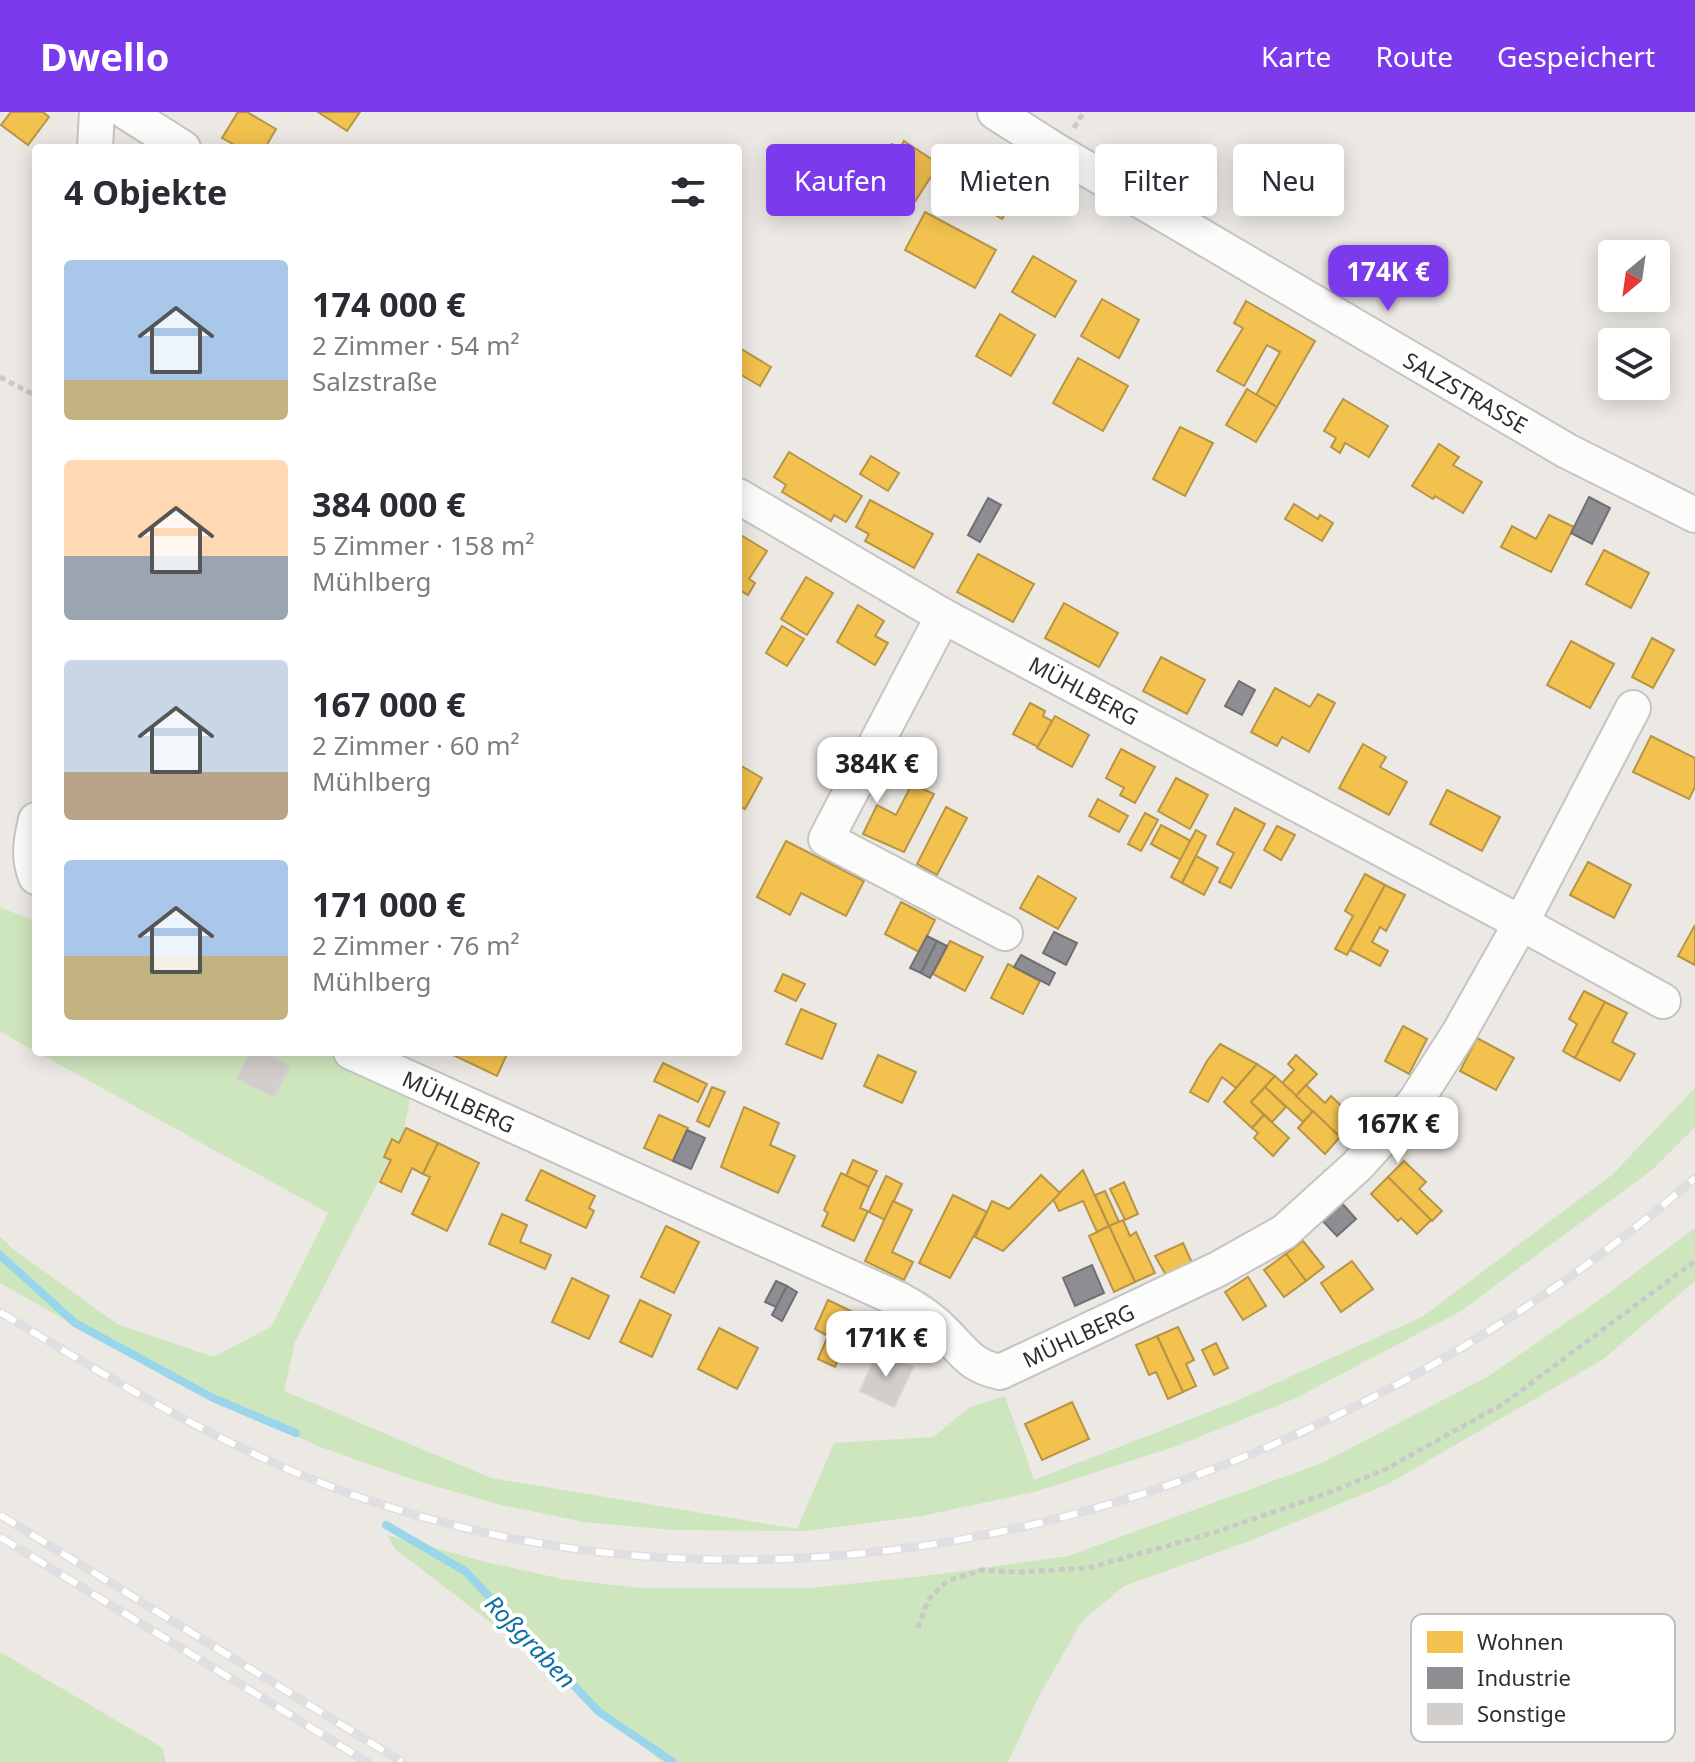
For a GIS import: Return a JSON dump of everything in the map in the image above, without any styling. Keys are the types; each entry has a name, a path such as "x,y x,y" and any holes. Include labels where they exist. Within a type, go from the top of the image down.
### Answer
{"street":[{"path":"95,144 97,112"},
{"path":"126,112 177,144"},
{"name":"SALZSTRASSE","path":"995,112 1567,451 1695,515"},
{"name":"MÜHLBERG","path":"742,498 943,616 1663,1001"},
{"path":"943,616 826,839 1005,933"},
{"name":"MÜHLBERG","path":"360,1056 900,1300 924,1313 971,1361 985,1369 1000,1372 1218,1269 1284,1232 1357,1166 1415,1102 1459,1033 1521,923 1633,708"},
{"path":"32,839 32,867"}],"path":[{"path":"0,377 32,394"},
{"path":"918,1628 928,1600 947,1581 982,1570 1019,1572 1088,1568 1213,1533 1386,1469 1503,1404 1695,1261"}],"green space":[{"path":"0,907 32,920 32,1050 0,1031"},
{"path":"44,1056 350,1056 413,1084 403,1134 295,1342 284,1391 491,1478 797,1529 834,1443 933,1437 970,1407 1005,1396 1034,1480 1232,1403 1422,1317 1612,1175 1695,1088 1695,1127 1653,1169 1461,1311 1294,1399 1174,1447 1034,1492 922,1516 806,1531 672,1530 584,1522 497,1504 411,1479 323,1448 169,1379 0,1283 0,1236 13,1249 117,1324 213,1357 271,1327 328,1213"},
{"path":"1695,1228 1695,1281 1602,1360 1386,1485 1244,1543 1124,1586 1082,1621 1038,1698 1008,1762 662,1762 545,1664 395,1549 387,1535 562,1579 640,1588 811,1588 1068,1556 1322,1463 1487,1377 1602,1298"},
{"path":"0,1652 163,1748 166,1762 0,1762"}],"building: Wohnen":[{"path":"11,112 43,112 49,117 28,145 1,125"},
{"path":"238,112 247,112 276,129 267,144 233,144 222,138"},
{"path":"318,112 360,112 347,131"},
{"path":"915,148 931,159 931,176 915,201"},
{"path":"925,212 996,250 975,288 905,250"},
{"path":"1033,256 1076,281 1055,317 1012,292"},
{"path":"1102,299 1139,320 1119,358 1081,336"},
{"path":"1246,301 1315,341 1277,407 1256,395 1280,352 1267,345 1244,386 1217,371 1243,328 1234,323"},
{"path":"1000,314 1035,335 1011,376 976,356"},
{"path":"742,349 771,367 760,386 742,375"},
{"path":"1078,358 1128,386 1103,431 1053,403"},
{"path":"1247,389 1277,407 1256,442 1226,425"},
{"path":"1343,399 1388,426 1369,457 1345,443 1340,453 1331,447 1336,438 1324,431"},
{"path":"1180,427 1213,443 1185,496 1153,479"},
{"path":"1439,444 1459,457 1453,465 1482,482 1463,513 1412,486"},
{"path":"789,452 862,496 846,522 834,515 831,521 782,492 786,485 774,477"},
{"path":"871,456 899,473 888,491 860,474"},
{"path":"870,500 933,534 914,568 865,541 869,534 856,527"},
{"path":"1294,504 1318,519 1320,515 1333,523 1322,541 1285,519"},
{"path":"1549,515 1574,527 1551,572 1501,547 1512,526 1536,539"},
{"path":"742,536 767,551 749,579 755,583 748,595 742,591"},
{"path":"1604,550 1649,573 1631,608 1586,584"},
{"path":"978,554 1034,584 1013,622 957,592"},
{"path":"806,577 833,593 807,635 781,619"},
{"path":"1064,603 1118,633 1099,667 1045,638"},
{"path":"858,605 884,621 875,636 888,643 875,665 837,642"},
{"path":"782,626 804,639 787,666 766,653"},
{"path":"1652,638 1674,650 1653,688 1632,677"},
{"path":"1571,641 1614,664 1590,708 1547,685"},
{"path":"1161,657 1205,680 1187,714 1143,691"},
{"path":"1275,688 1310,707 1318,694 1335,703 1309,752 1282,737 1277,746 1251,732"},
{"path":"1030,703 1045,711 1043,716 1052,721 1038,747 1013,734"},
{"path":"1055,716 1089,735 1072,767 1037,748"},
{"path":"1651,736 1695,758 1695,787 1689,799 1633,772"},
{"path":"1363,744 1386,757 1380,767 1407,782 1389,815 1339,788"},
{"path":"1121,749 1155,767 1135,803 1120,795 1124,788 1106,778"},
{"path":"742,766 762,778 745,809 742,808"},
{"path":"1176,778 1208,795 1190,829 1158,811"},
{"path":"912,784 934,794 904,852 863,834 877,805 896,815"},
{"path":"1447,790 1500,817 1482,851 1430,824"},
{"path":"1098,799 1128,816 1119,832 1089,816"},
{"path":"946,807 967,818 937,875 917,864"},
{"path":"1235,808 1265,824 1231,888 1219,882 1234,853 1217,844"},
{"path":"1145,813 1158,820 1141,851 1128,844"},
{"path":"1161,825 1191,841 1181,860 1151,844"},
{"path":"1277,826 1295,835 1281,860 1264,850"},
{"path":"1196,830 1206,836 1182,883 1171,877"},
{"path":"786,841 864,881 846,916 801,893 790,915 757,897"},
{"path":"1196,856 1218,868 1204,895 1182,883"},
{"path":"1588,862 1631,885 1614,918 1570,895"},
{"path":"1365,874 1385,885 1347,955 1335,949 1353,916 1345,911"},
{"path":"1038,876 1076,898 1058,929 1020,908"},
{"path":"1385,885 1405,895 1386,931 1380,927 1372,942 1388,951 1380,966 1350,950"},
{"path":"901,902 935,920 919,952 885,934"},
{"path":"1695,925 1695,965 1678,956"},
{"path":"950,941 983,957 965,991 933,974"},
{"path":"1008,964 1040,981 1023,1014 991,998"},
{"path":"783,974 805,984 796,1001 775,991"},
{"path":"1584,991 1605,1002 1575,1058 1563,1051 1577,1024 1569,1019"},
{"path":"1605,1002 1627,1013 1612,1042 1635,1054 1620,1081 1575,1058"},
{"path":"801,1009 836,1024 822,1059 786,1044"},
{"path":"1403,1026 1427,1039 1409,1074 1385,1061"},
{"path":"1477,1038 1514,1058 1496,1090 1460,1071"},
{"path":"1220,1044 1257,1064 1236,1088 1222,1077 1208,1102 1190,1092"},
{"path":"878,1055 916,1072 902,1103 864,1086"},
{"path":"1296,1055 1317,1074 1296,1096 1282,1083 1294,1070 1288,1064"},
{"path":"455,1056 506,1056 497,1076"},
{"path":"663,1063 707,1084 698,1102 654,1081"},
{"path":"1257,1064 1275,1076 1251,1102 1264,1115 1252,1128 1224,1102"},
{"path":"1275,1076 1313,1111 1303,1122 1265,1087"},
{"path":"1306,1085 1325,1103 1331,1096 1356,1120 1340,1137 1296,1096"},
{"path":"712,1087 725,1092 709,1127 697,1121"},
{"path":"1265,1087 1286,1107 1272,1122 1251,1102"},
{"path":"744,1107 779,1123 770,1145 795,1156 778,1193 721,1167"},
{"path":"1313,1111 1340,1137 1325,1154 1298,1128"},
{"path":"659,1115 688,1128 673,1161 644,1148"},
{"path":"1264,1115 1289,1138 1273,1156 1254,1138 1258,1133 1252,1128"},
{"path":"406,1128 438,1143 423,1174 412,1168 401,1192 380,1182 391,1160 384,1157 392,1139 399,1143"},
{"path":"438,1143 479,1163 447,1231 412,1214 430,1177 423,1174"},
{"path":"853,1160 877,1171 869,1187 846,1176"},
{"path":"1404,1161 1426,1182 1419,1189 1442,1211 1432,1221 1388,1177"},
{"path":"541,1170 595,1196 589,1208 594,1211 586,1228 526,1200"},
{"path":"1083,1170 1109,1226 1097,1232 1083,1201 1059,1211 1053,1199"},
{"path":"841,1173 869,1187 860,1208 868,1211 854,1241 822,1226 828,1213 824,1210"},
{"path":"1041,1175 1060,1193 1003,1251 975,1237 992,1201 1009,1209"},
{"path":"886,1176 902,1184 885,1220 869,1212"},
{"path":"1388,1177 1431,1220 1417,1234 1401,1218 1398,1221 1371,1194"},
{"path":"1124,1182 1138,1214 1125,1220 1110,1189"},
{"path":"1105,1191 1119,1222 1109,1226 1095,1195"},
{"path":"953,1195 987,1212 950,1278 919,1263"},
{"path":"893,1201 912,1210 892,1252 913,1262 904,1280 865,1261"},
{"path":"502,1214 527,1225 520,1242 551,1255 545,1269 489,1244"},
{"path":"1123,1220 1130,1236 1136,1232 1155,1273 1135,1282 1109,1226"},
{"path":"666,1226 699,1242 674,1293 641,1277"},
{"path":"1109,1226 1135,1282 1114,1292 1089,1236"},
{"path":"1303,1241 1324,1267 1306,1281 1286,1254"},
{"path":"1183,1243 1193,1265 1170,1282 1155,1256"},
{"path":"1286,1254 1306,1281 1284,1297 1264,1270"},
{"path":"1352,1261 1373,1289 1341,1312 1321,1283"},
{"path":"1248,1277 1266,1306 1243,1320 1225,1292"},
{"path":"572,1278 609,1296 589,1339 552,1322"},
{"path":"640,1300 671,1315 652,1357 620,1342"},
{"path":"828,1300 859,1315 835,1367 818,1359 828,1336 815,1329"},
{"path":"1178,1327 1194,1360 1186,1364 1196,1386 1183,1392 1157,1336"},
{"path":"719,1328 758,1348 737,1389 698,1369"},
{"path":"1157,1336 1183,1392 1168,1399 1156,1372 1149,1375 1136,1345"},
{"path":"1216,1343 1228,1368 1214,1375 1202,1350"},
{"path":"1072,1402 1089,1439 1042,1460 1025,1424"}],"building: Industrie":[{"path":"1589,497 1610,508 1592,544 1571,533"},
{"path":"988,498 1001,505 980,542 968,535"},
{"path":"1239,681 1255,690 1242,715 1225,706"},
{"path":"1054,932 1077,943 1066,965 1043,953"},
{"path":"927,936 937,941 921,973 910,968"},
{"path":"937,941 947,946 930,978 921,973"},
{"path":"1021,955 1055,973 1049,985 1014,967"},
{"path":"687,1130 705,1138 691,1169 673,1161"},
{"path":"1340,1201 1356,1219 1337,1236 1320,1218"},
{"path":"1092,1265 1104,1293 1075,1306 1063,1278"},
{"path":"776,1281 787,1286 776,1307 765,1302"},
{"path":"787,1286 797,1292 782,1321 772,1315"},
{"path":"859,1315 876,1323 864,1350 847,1342"}],"building: Sonstige":[{"path":"248,1056 270,1056 290,1066 274,1097 237,1079"},
{"path":"879,1350 913,1367 894,1407 860,1391"}],"waterway":[{"name":"Roßgraben","path":"0,1255 75,1323 213,1398 296,1433"},
{"name":"Roßgraben","path":"386,1525 465,1571 599,1712 673,1762"}],"railway":[{"path":"0,1312 176,1415 267,1460 362,1498 538,1543 716,1560 893,1550 1068,1516 1237,1459 1400,1383 1553,1288 1695,1178"},
{"path":"0,1515 402,1762"},
{"path":"0,1537 367,1762"}]}
